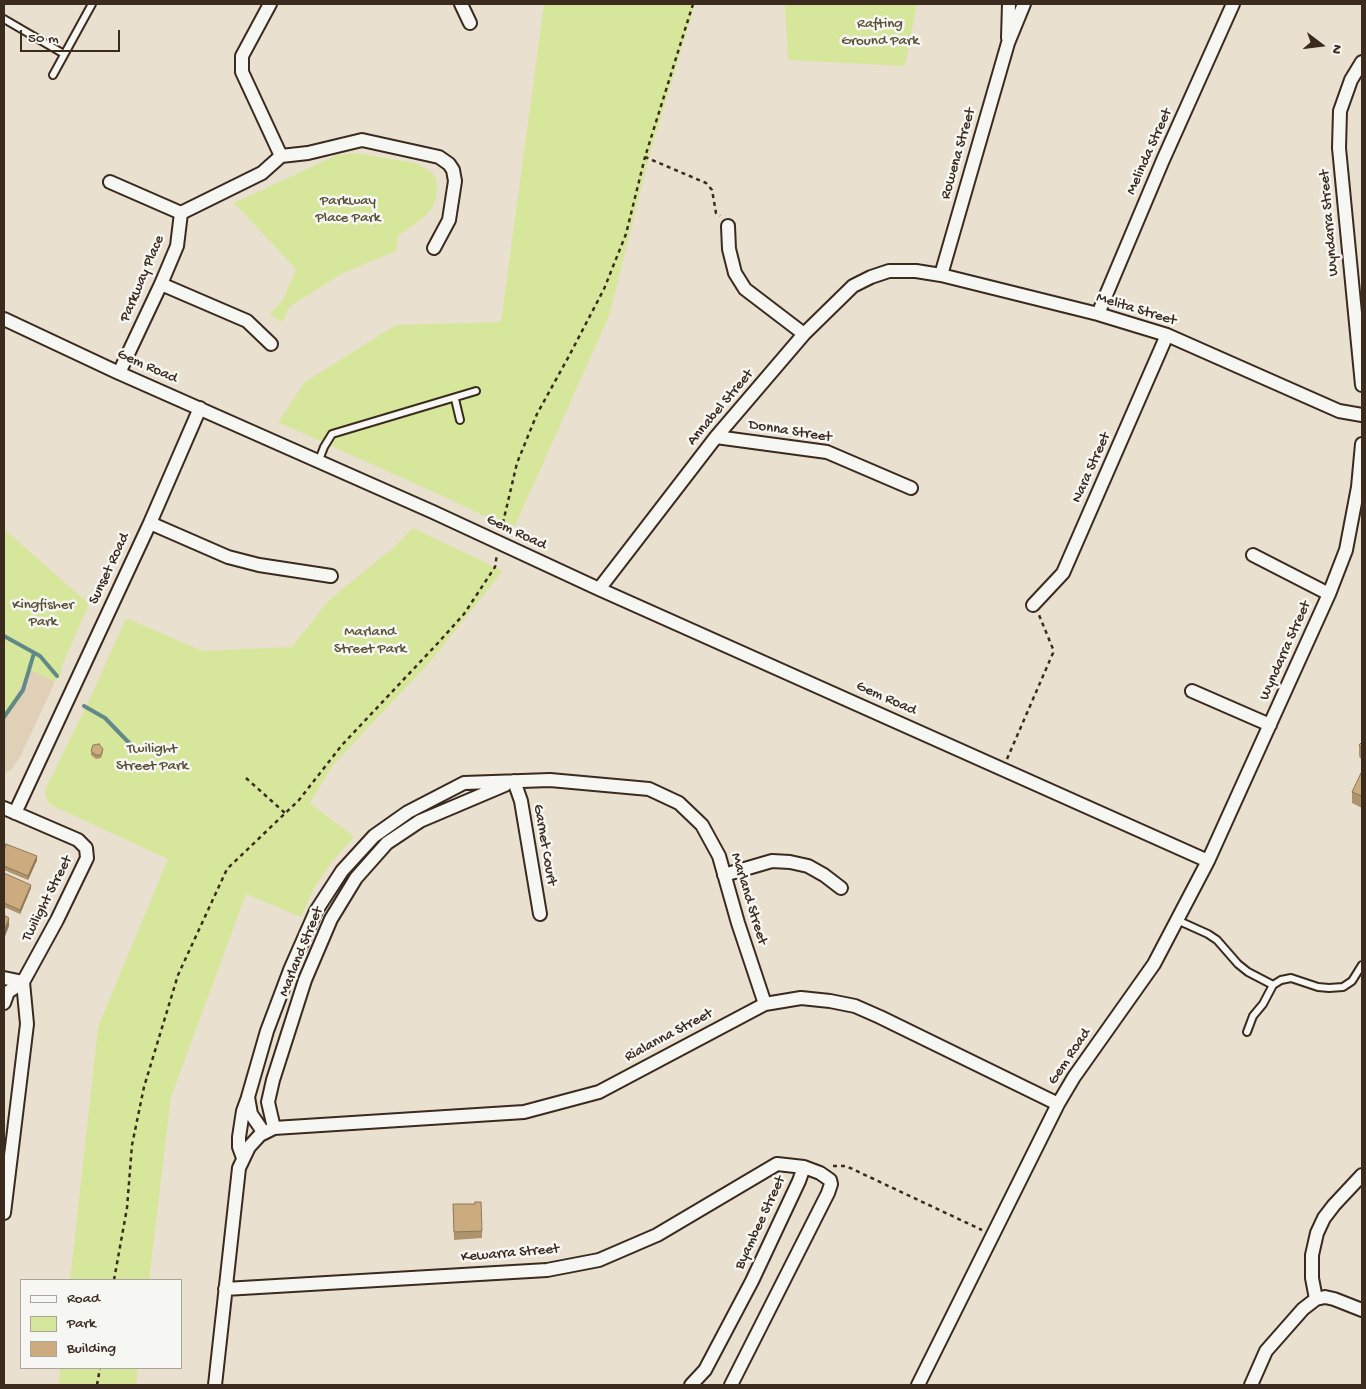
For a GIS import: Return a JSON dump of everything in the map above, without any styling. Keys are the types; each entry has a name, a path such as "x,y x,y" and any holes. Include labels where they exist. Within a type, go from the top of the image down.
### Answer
{"street":[{"path":"270,4 242,56 242,72 282,156"},
{"path":"461,4 470,22"},
{"name":"Rowena Street","path":"1008,42 1009,4"},
{"name":"Rowena Street","path":"941,275 1008,42 1024,4"},
{"name":"Melinda Street","path":"1098,314 1163,160 1234,4"},
{"name":"Wyndarra Street","path":"1362,62 1351,80 1340,111 1339,148 1362,385"},
{"path":"110,182 181,213 262,173 282,156 308,153 362,140 439,158 449,164 453,170 455,181 449,220 434,248"},
{"name":"Parkway Place","path":"120,373 177,246 181,213"},
{"path":"728,226 729,250 735,273 746,289 804,334"},
{"name":"Melita Street","path":"890,271 916,271 941,275 1098,314 1167,335 1339,410 1362,415"},
{"name":"Annabel Street","path":"599,589 716,438 804,334 853,286 871,277 890,271"},
{"path":"161,284 247,322 271,344"},
{"name":"Gem Road","path":"4,319 120,373 319,460 599,589 1208,861 1154,964 1074,1077 1058,1104 918,1385"},
{"name":"Nara Street","path":"1033,604 1063,573 1167,335"},
{"name":"Sunset Road","path":"9,811 150,523 200,408"},
{"name":"Donna Street","path":"716,438 827,452 911,488"},
{"name":"Wyndarra Street","path":"1208,861 1329,594 1346,550 1358,487 1362,444"},
{"path":"150,523 228,557 259,565 331,576"},
{"path":"1253,555 1329,594"},
{"path":"1192,691 1270,725"},
{"name":"Marland Street","path":"243,1158 239,1147 239,1137 243,1111 267,1031 290,970 316,911 342,870 374,836 408,812 464,783 550,780 649,790 679,803 702,824 719,856 765,1004"},
{"name":"Marland Street","path":"215,1385 239,1168 249,1147 269,1130 268,1102 273,1080 302,989 331,919 356,878 386,843 420,821 514,781"},
{"name":"Garnet Court","path":"514,781 521,801 540,914"},
{"name":"Twilight Street","path":"4,1003 8,992 23,982 57,920 87,858 86,848 78,840 9,811"},
{"path":"724,875 772,861 790,862 808,866 841,888"},
{"path":"4,978 23,982 26,1024 4,1213"},
{"name":"Rialanna Street","path":"269,1130 524,1112 600,1092 765,1004 801,998 855,1006 1058,1104"},
{"path":"248,1097 251,1114 269,1130"},
{"name":"Kewarra Street","path":"225,1289 547,1270 599,1260 658,1235 777,1164 804,1167"},
{"name":"Byambee Street","path":"691,1385 705,1370 752,1281 804,1167 820,1172 830,1180 831,1184 828,1193 731,1385"},
{"path":"1316,1299 1312,1278 1312,1255 1316,1233 1334,1205 1362,1175"},
{"path":"1251,1385 1266,1351 1303,1309 1316,1299 1334,1298 1362,1310"}],"lane":[{"path":"53,75 92,4"},
{"path":"4,19 64,54"},
{"path":"319,460 332,434 476,391"},
{"path":"454,399 460,420"},
{"path":"1177,920 1217,940 1238,964 1248,972 1273,985"},
{"path":"1247,1032 1253,1016 1263,1004 1273,985 1281,980 1291,978 1318,987 1343,987 1352,981 1362,965"}],"path":[{"path":"114,1279 127,1208 132,1145 144,1087 178,975 227,869 299,800 342,745 464,614 495,567 498,543 517,463 537,414 570,356 604,289 626,234 645,157 693,4"},
{"path":"645,157 706,184 712,190 716,213 728,226"},
{"path":"1003,769 1053,653 1053,649 1033,604"},
{"path":"246,778 285,813"},
{"path":"829,1166 846,1166 992,1236"},
{"path":"97,1385 100,1369"}],"shaded area":[{"path":"29,668 55,682 20,757 11,770 4,773 4,720"}],"green space":[{"path":"544,4 695,4 650,154 609,316 513,530 447,498 278,422 305,382 396,325 501,322"},
{"name":"Rafting Ground Park","path":"785,4 917,4 905,66 788,60"},
{"name":"Parkway Place Park","path":"355,153 416,163 435,176 437,187 436,199 424,217 398,236 396,251 343,273 289,307 283,322 269,315 283,300 296,269 234,203 337,155"},
{"path":"413,528 503,571 429,663 333,765 310,803 354,837 331,863 314,888 301,917 246,894 171,1097 149,1279 70,1279 98,1027 168,859 51,805 45,793 48,784 95,688 126,618 202,651 292,647 328,601 394,547"},
{"name":"Kingfisher Park","path":"4,529 89,604 62,666 61,674 55,682 29,669 4,720"},
{"path":"60,1369 138,1369 136,1385 59,1385"}],"building":[{"path":"99,744 103,749 101,755 96,755 91,751 93,745"},
{"path":"1362,771 1362,796 1352,792"},
{"path":"6,844 37,856 28,876 4,866"},
{"path":"4,873 31,885 20,910 4,903"},
{"path":"4,915 9,918 4,931"},
{"path":"475,1202 481,1202 482,1231 454,1232 453,1204 475,1204"}],"waterway":[{"path":"4,636 40,656 57,676"},
{"path":"4,717 23,690 34,653"},
{"path":"84,706 105,718 136,750"}],"park label":[{"name":"Marland Street Park","path":"370,642"},
{"name":"Twilight Street Park","path":"152,758"}]}
